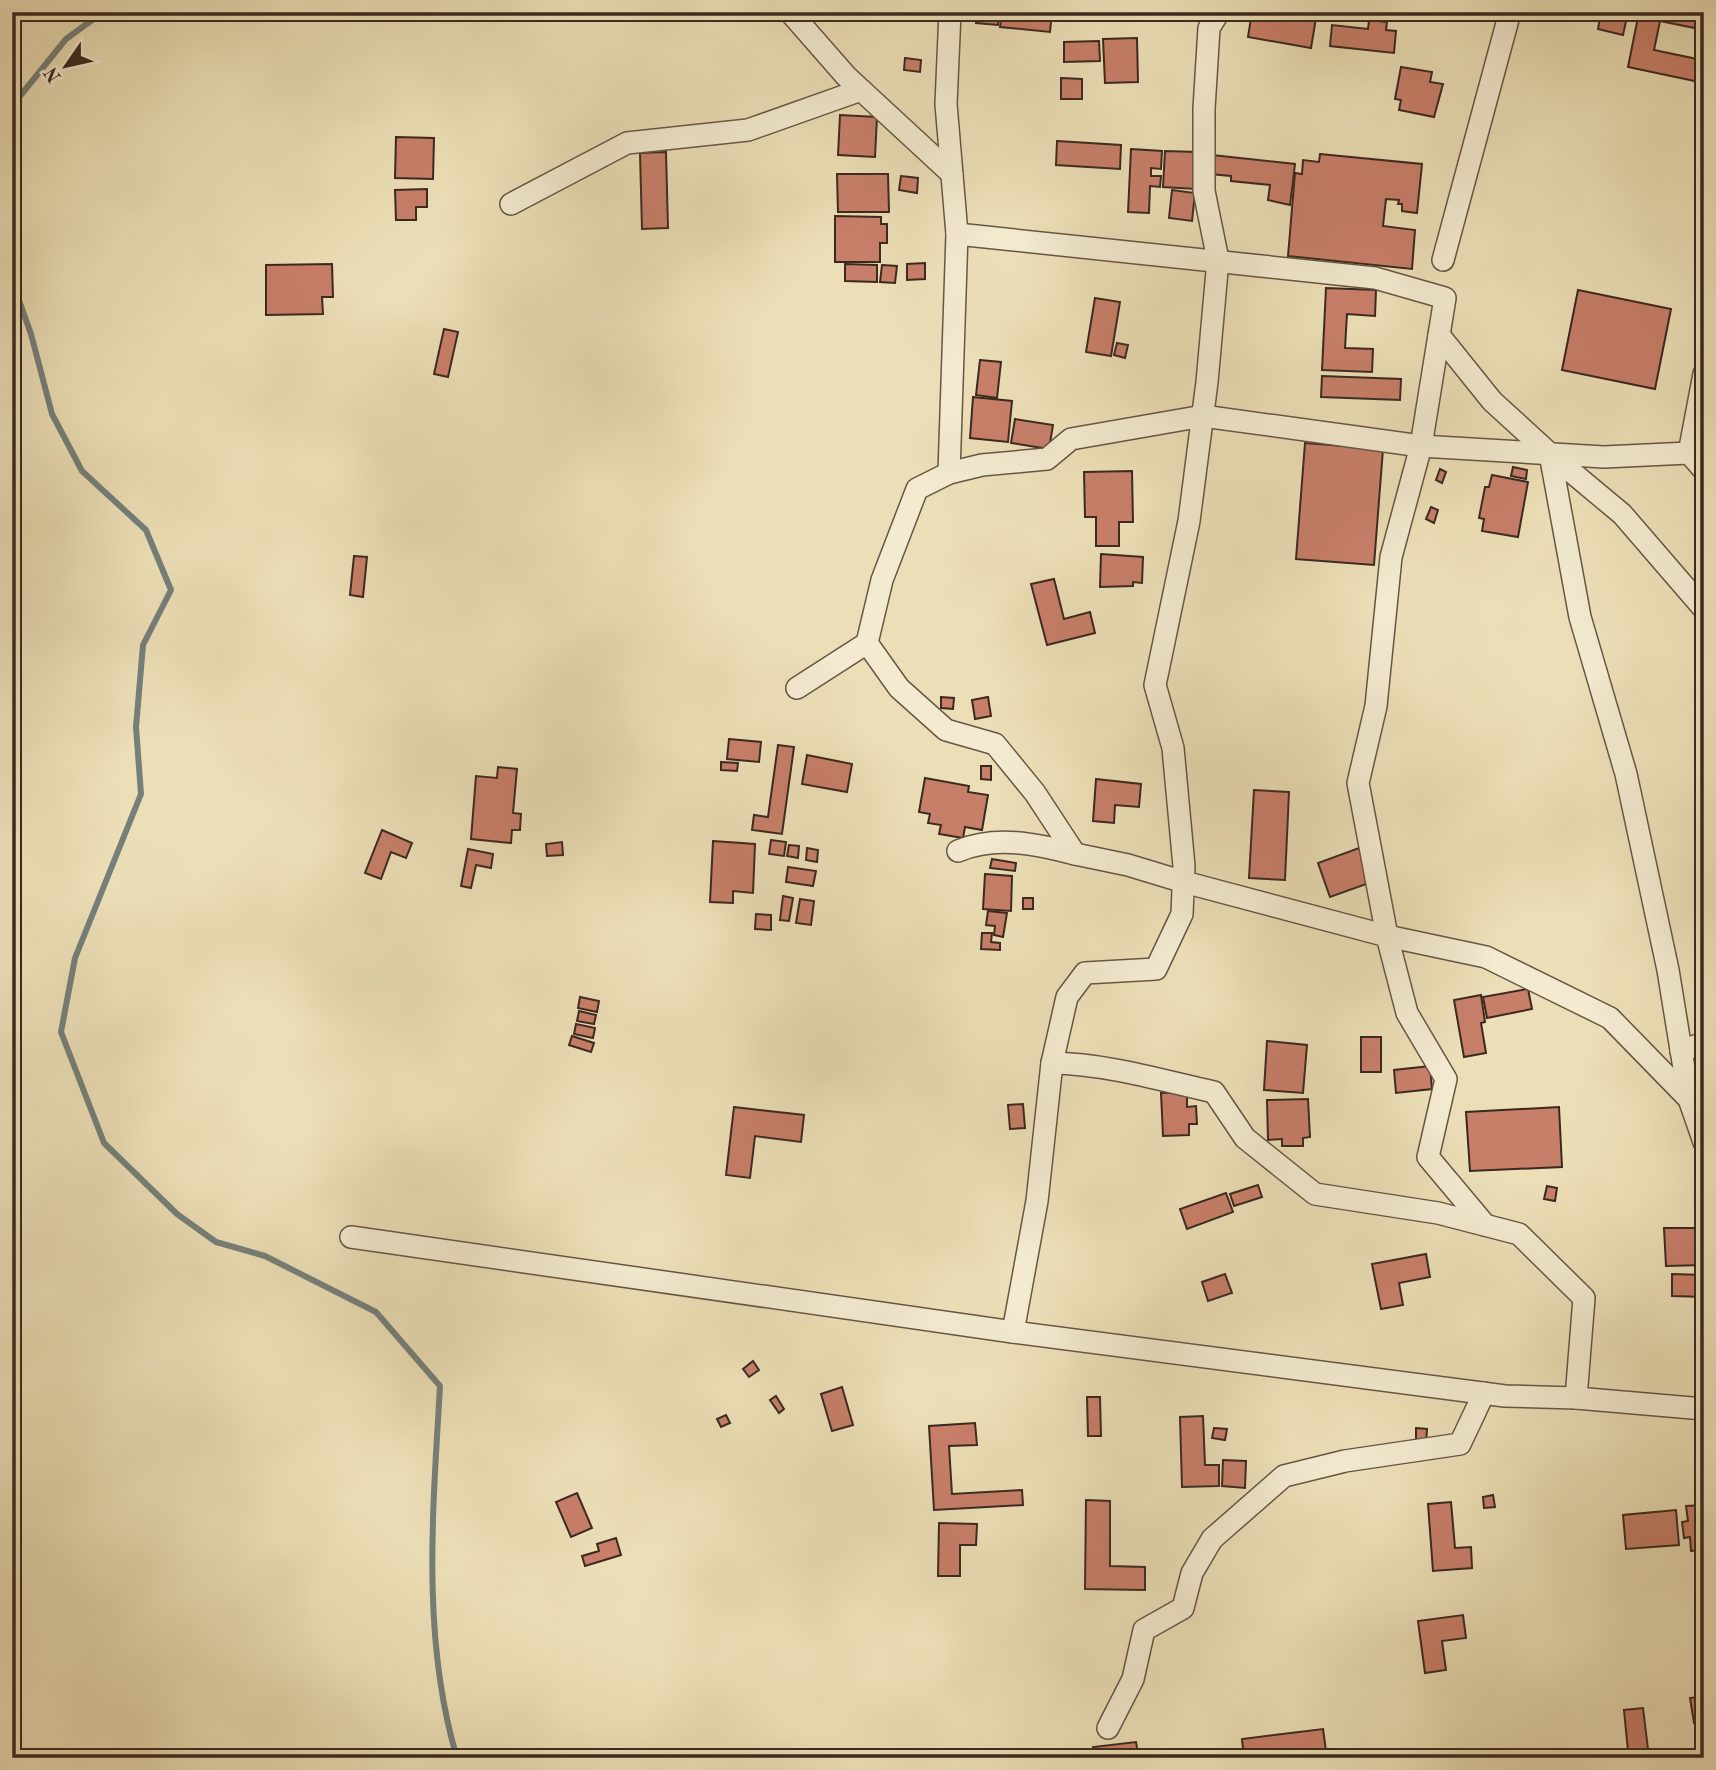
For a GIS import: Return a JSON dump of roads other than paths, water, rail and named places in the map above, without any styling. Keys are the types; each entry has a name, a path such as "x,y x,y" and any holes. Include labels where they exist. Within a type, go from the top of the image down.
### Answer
{"street":[{"path":"790,12 861,90 952,174"},
{"path":"949,473 957,234 946,104 950,12"},
{"path":"1013,1332 1037,1201 1052,1063 1067,997 1085,973 1156,969 1182,914 1184,883 1173,748 1155,685 1177,588 1203,416 1218,260 1204,191 1204,109 1209,28 1219,12"},
{"path":"1443,260 1510,12"},
{"path":"511,204 627,143 748,130 861,90"},
{"path":"957,234 1375,278 1445,298 1421,446 1391,557 1376,706 1358,782 1387,936 1407,1013 1446,1079 1428,1157 1485,1225"},
{"path":"1439,335 1492,401 1622,514 1704,608"},
{"path":"1689,453 1704,374"},
{"path":"797,688 867,643 882,580 917,489 949,473 982,465 1047,459 1071,439 1203,416 1421,446 1605,457 1689,453"},
{"path":"1689,453 1704,470"},
{"path":"1550,454 1580,617 1626,775 1668,970 1689,1099 1704,1142"},
{"path":"867,643 899,688 946,730 995,744 1035,793 1075,854"},
{"path":"958,851 999,842 1034,844 1128,864 1184,883 1387,936 1486,957 1610,1018 1689,1099"},
{"path":"1681,1051 1704,1044"},
{"path":"1052,1063 1083,1064 1121,1070 1214,1092 1245,1138 1315,1195 1438,1213 1518,1234 1584,1298 1576,1398"},
{"path":"351,1237 1013,1332 1484,1393 1704,1409"},
{"path":"1108,1728 1133,1679 1144,1630 1182,1608 1192,1573 1212,1539 1284,1476 1345,1461 1460,1444 1484,1393"}],"waterway":[{"path":"12,106 66,39 103,12"},
{"path":"12,281 31,334 52,414 82,471 146,530 171,590 143,645 136,727 141,794 75,958 61,1032 104,1143 177,1214 216,1242 265,1256 376,1312 440,1386 433,1526 434,1620 438,1667 457,1758"}]}
